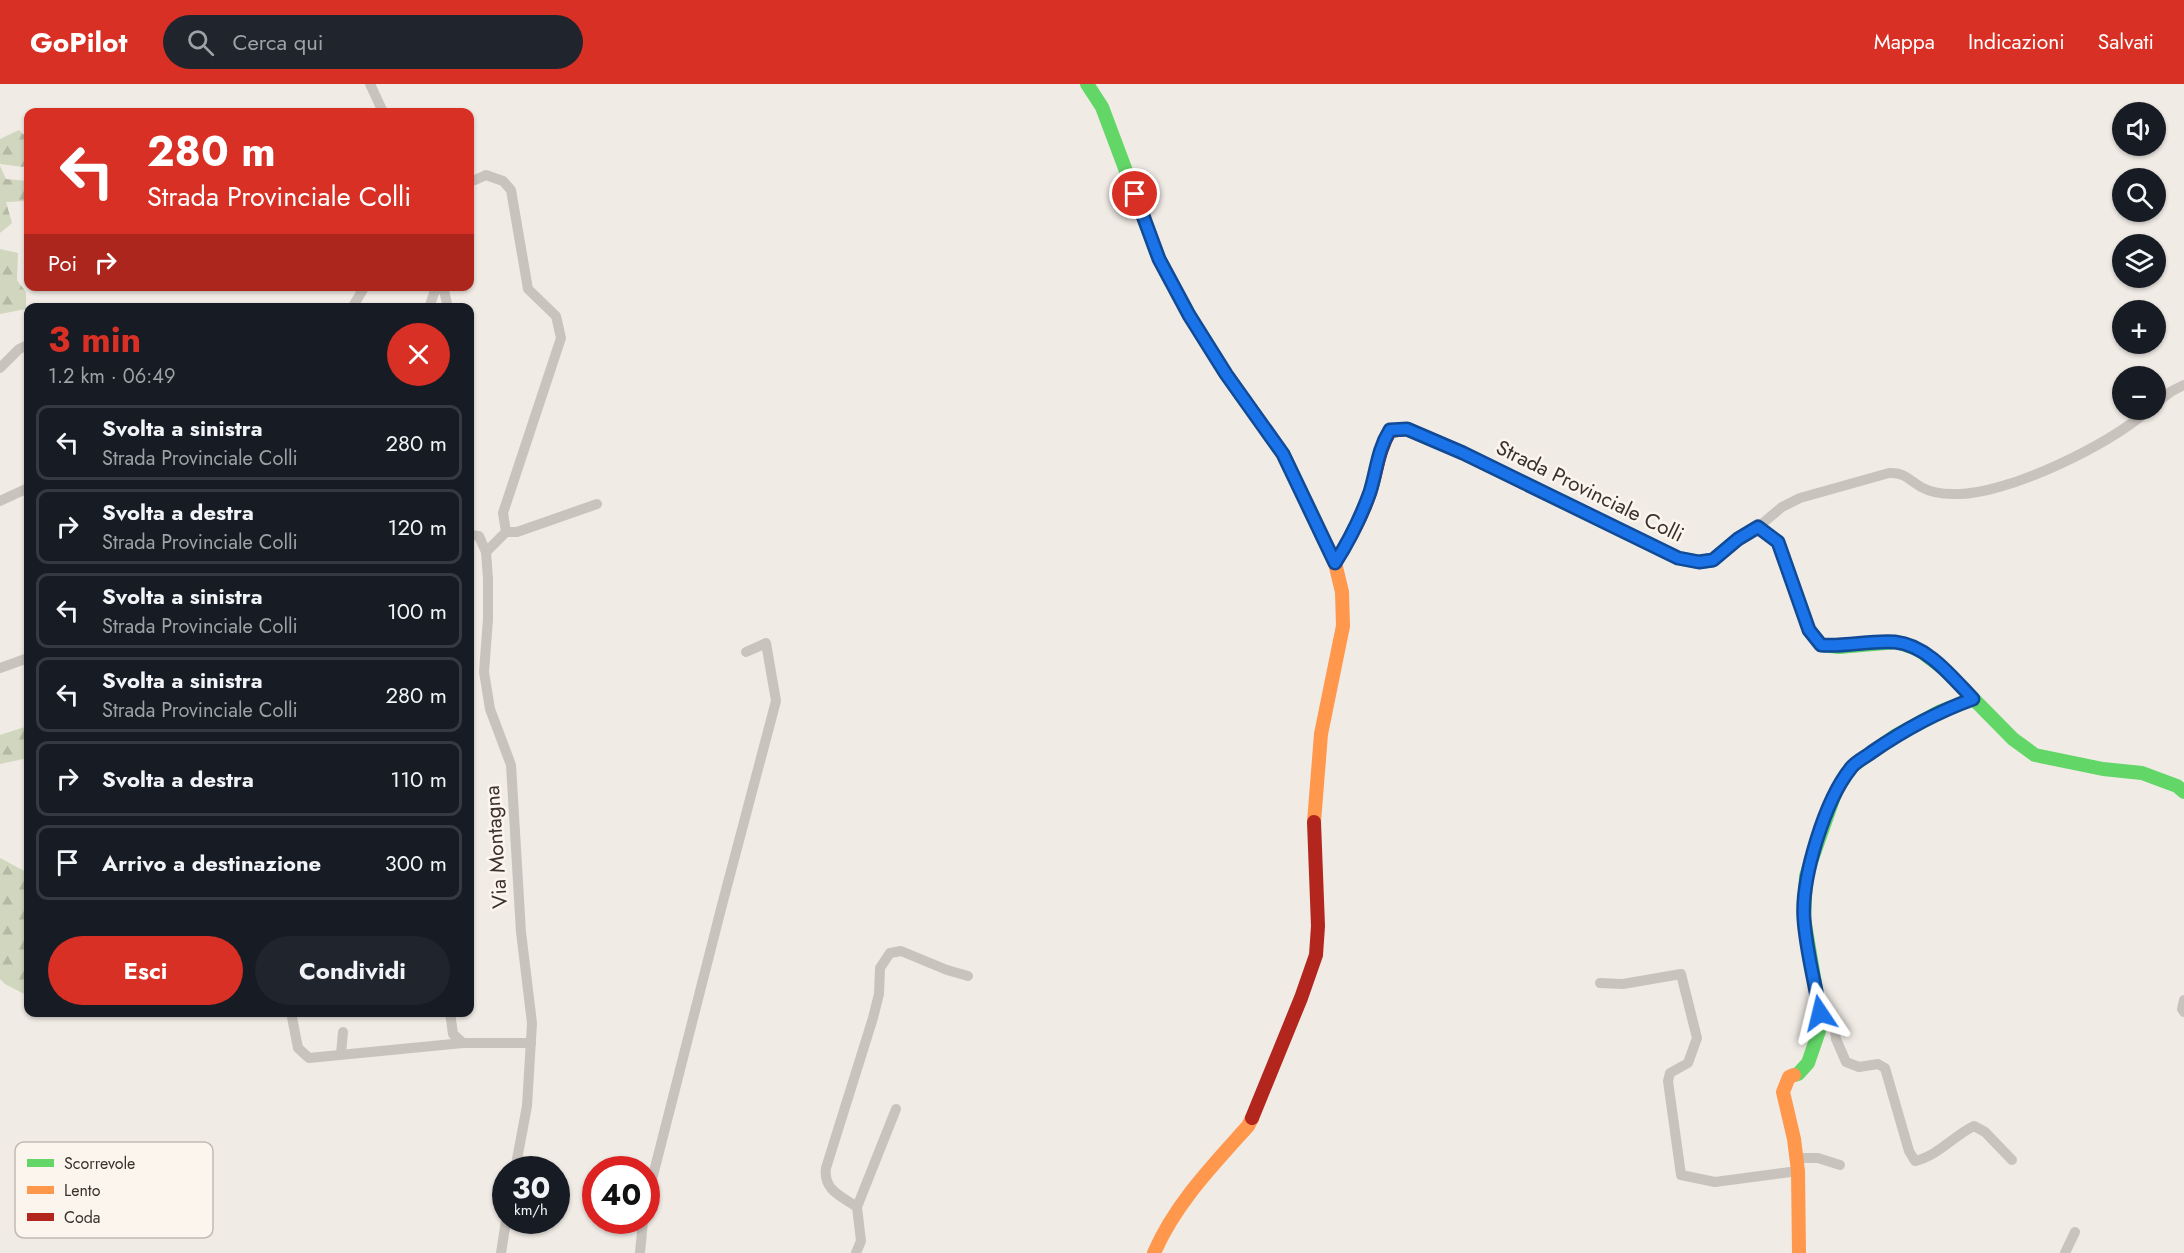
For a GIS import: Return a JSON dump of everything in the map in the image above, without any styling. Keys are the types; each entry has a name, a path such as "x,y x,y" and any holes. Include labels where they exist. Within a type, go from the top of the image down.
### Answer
{"street":[{"path":"370,84 381,108"},
{"path":"1087,84 1102,107 1164,269 1189,315 1226,374 1283,454 1335,563 1342,592 1343,626 1321,734 1313,831 1318,926 1316,955 1248,1126 1198,1181 1162,1234 1154,1253"},
{"path":"475,180 486,175 503,182 511,190 528,289 556,316 561,338 503,513 506,532"},
{"path":"0,368 24,347"},
{"path":"2166,396 2184,385"},
{"path":"2135,420 2092,449 2026,478 1992,488 1967,494 1951,494 1922,488 1899,473 1889,473 1800,498 1782,507 1758,527 1778,542 1809,630 1821,645 1839,647 1897,642 1919,650 1945,670 2013,739 2035,755 2103,770 2142,773 2177,786 2184,792"},
{"name":"Strada Provinciale Colli","path":"1335,563 1350,539 1370,492 1381,445 1390,430 1407,429 1463,453 1678,558 1699,562 1713,560 1738,539 1758,527"},
{"path":"0,501 24,490"},
{"path":"474,535 479,536 486,552 506,532 517,532 597,504"},
{"name":"Via Montagna","path":"486,552 488,619 484,672 490,709 511,765 521,932 532,1023 527,1106 518,1156"},
{"path":"658,1156 776,701 766,643 746,652"},
{"path":"0,668 24,659"},
{"path":"1799,1253 1797,1165 1783,1092 1789,1077 1798,1074 1808,1064 1819,1031 1820,1013 1804,918 1806,876 1822,825 1836,791 1851,766 1895,736 1941,711 1973,699"},
{"path":"857,1207 828,1187 825,1178 826,1168 873,1018 879,994 880,968 890,953 901,951 968,976"},
{"path":"1600,983 1623,984 1682,974 1697,1038 1688,1063 1670,1072 1668,1081 1681,1175 1715,1182 1797,1165 1818,1158 1840,1165"},
{"path":"2184,1000 2182,1009 2184,1012"},
{"path":"292,1017 298,1048 309,1058 463,1043 531,1043"},
{"path":"451,1017 453,1034 463,1043"},
{"path":"1819,1021 1834,1023 1836,1039 1846,1062 1859,1067 1878,1064 1885,1068 1909,1151 1916,1161 1927,1158 1974,1126 1985,1132 2012,1160"},
{"path":"341,1054 342,1032"},
{"path":"856,1253 861,1241 857,1207 896,1109"},
{"path":"2065,1253 2075,1232"},
{"path":"501,1253 504,1234"},
{"path":"640,1253 642,1234"}],"green space":[{"path":"19,130 24,135 23,167 0,164 0,139"},
{"path":"0,166 6,179 24,181 24,201 6,202 12,223 0,233"},
{"path":"0,249 18,253 17,280 26,292 26,303 24,303 24,309 0,314"},
{"path":"24,727 24,759 0,764 0,735"},
{"path":"0,858 24,871 24,994 0,979"}],"traffic: fast":[{"path":"1087,84 1102,107 1159,259 1189,315 1226,374 1283,454 1312,514"},
{"path":"1524,483 1678,558 1699,562 1713,560 1738,539 1758,527 1778,542 1809,630 1821,645 1839,647 1897,642 1919,650 1945,670 2013,739 2035,755 2103,769 2142,773 2177,786 2184,792"},
{"path":"1794,1075 1798,1074 1808,1063 1819,1031 1820,1013 1804,918 1806,876 1836,791 1851,767 1895,736 1941,711 1973,699"}],"traffic: slow":[{"path":"1312,514 1335,563 1342,592 1343,626 1321,734 1314,822"},
{"path":"1794,1075 1789,1077 1783,1092 1794,1139 1798,1171 1799,1253"},
{"path":"1154,1253 1184,1202 1208,1170 1248,1126 1252,1118"}],"traffic: jam":[{"path":"1335,563 1364,509 1390,431 1407,429 1524,483"},
{"path":"1252,1118 1316,955 1318,926 1314,822"}],"route":[{"path":"1135,194 1159,259 1189,315 1226,374 1283,454 1335,563 1350,539 1370,492 1381,445 1390,430 1407,429 1463,453 1678,558 1699,562 1713,560 1738,539 1758,527 1778,542 1809,630 1821,645 1839,647 1897,642 1919,650 1945,670 1973,699 1941,711 1895,736 1851,766 1836,791 1822,825 1806,876 1804,918 1820,1013"}]}
